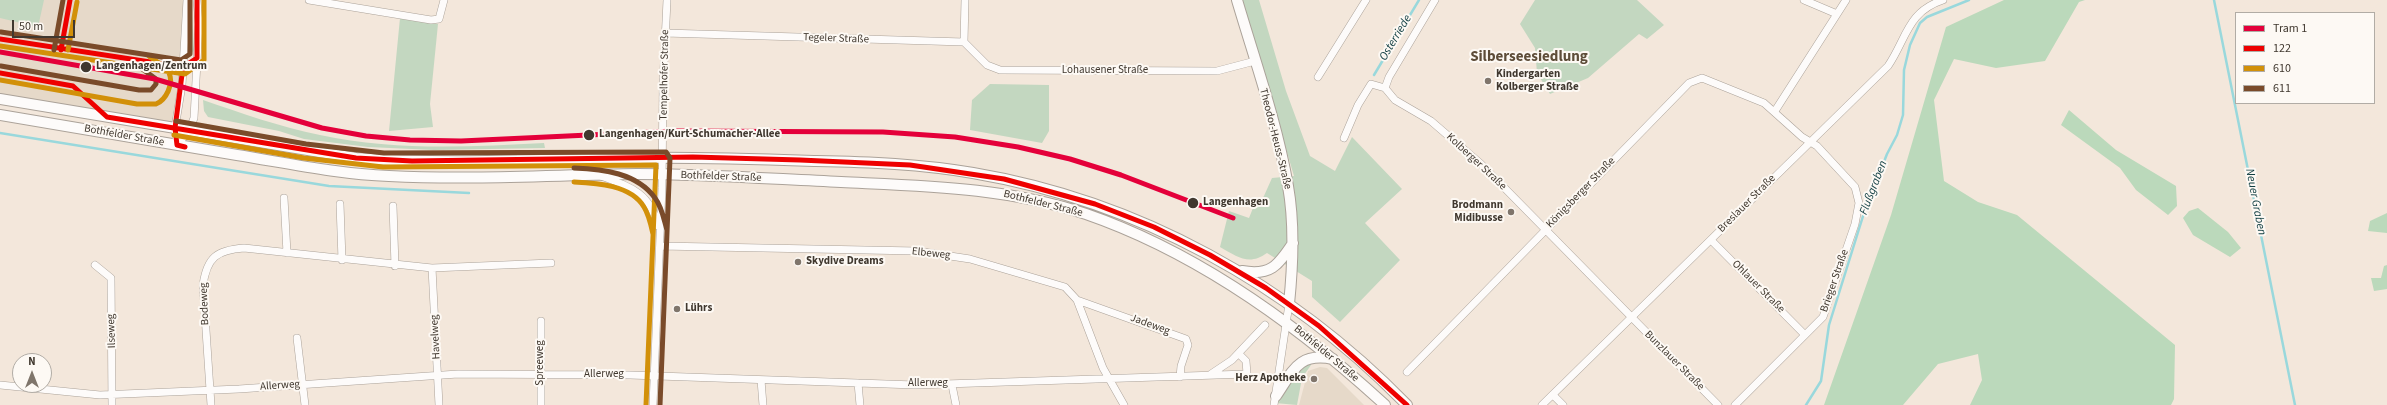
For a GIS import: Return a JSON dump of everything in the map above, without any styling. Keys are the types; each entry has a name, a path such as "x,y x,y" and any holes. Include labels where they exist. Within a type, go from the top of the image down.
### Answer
{"main road":[{"name":"Theodor-Heuss-Straße","path":"1237,0 1288,185 1293,243 1289,304"},
{"name":"Bothfelder Straße","path":"0,99 312,152 384,160 663,158 879,162 942,168 1004,179 1065,194 1125,215 1182,241 1238,271 1289,304 1344,347 1407,405"},
{"name":"Bothfelder Straße","path":"0,116 304,166 383,176 663,174 951,187 1040,201 1098,219 1146,239 1186,260 1286,322 1335,360 1385,405"},
{"path":"1238,271 1258,273 1271,269 1282,260 1293,243"},
{"path":"1275,401 1302,361 1318,356 1335,360"}],"street":[{"path":"177,145 175,128 183,67 187,0"},
{"path":"177,145 190,131 194,118 197,58 197,0"},
{"path":"309,0 431,20 439,19 444,0"},
{"name":"Tempelhofer Straße","path":"660,234 663,174 665,33 667,0"},
{"path":"964,42 965,0"},
{"path":"1318,77 1366,0"},
{"path":"1344,138 1358,105 1371,84 1385,88 1389,77 1435,0"},
{"path":"1804,0 1837,14"},
{"path":"1775,111 1846,0"},
{"name":"Breslauer Straße","path":"1542,405 1888,66 1915,16 1923,9 1944,0"},
{"name":"Tegeler Straße","path":"665,33 964,42"},
{"name":"Lohausener Straße","path":"964,42 987,65 1000,70 1217,71 1255,61"},
{"path":"183,67 197,58"},
{"name":"Königsberger Straße","path":"1407,372 1689,83 1697,78 1702,78 1764,103 1775,111 1802,137 1810,142"},
{"name":"Kolberger Straße","path":"1385,88 1395,100 1431,121 1456,141 1631,317"},
{"name":"Brieger Straße","path":"1735,405 1805,335 1817,325 1827,310 1831,288 1855,224 1860,203 1855,187 1810,142"},
{"path":"597,175 635,190 649,202 655,214 660,234 653,405"},
{"path":"284,198 287,253"},
{"path":"340,204 342,260"},
{"path":"393,206 395,266"},
{"name":"Ohlauer Straße","path":"1711,240 1805,335"},
{"name":"Elbeweg","path":"660,246 917,252 942,254 995,265 1065,287 1077,300 1110,380 1124,405"},
{"name":"Bodeweg","path":"211,405 204,284 205,271 211,259 232,249 287,253 395,266 432,268 550,263"},
{"name":"Ilseweg","path":"95,265 111,278 112,405"},
{"name":"Havelweg","path":"432,268 439,405"},
{"name":"Jadeweg","path":"1077,300 1186,339 1188,344 1180,366 1180,377"},
{"path":"1275,401 1289,304"},
{"name":"Bunzlauer Straße","path":"1631,317 1718,405"},
{"name":"Spreeweg","path":"541,321 541,405"},
{"path":"1209,376 1239,354 1265,325"},
{"path":"297,338 305,405"},
{"name":"Allerweg","path":"0,385 84,394 113,394 302,385 438,375 655,376 858,384 952,385 1247,374 1246,361 1239,354"},
{"path":"762,380 763,405"},
{"path":"858,384 860,405"},
{"path":"952,385 956,405"},
{"path":"1553,395 1563,405"}],"shaded area":[{"path":"0,0 187,0 175,128 0,99"},
{"path":"1320,367 1327,368 1364,405 1299,405 1308,371"}],"green space":[{"path":"0,0 44,0 38,27 0,18"},
{"path":"1242,0 1259,0 1286,91 1310,156 1335,171 1352,137 1402,189 1365,223 1400,260 1340,322 1312,297 1312,281 1267,253 1255,259 1244,259 1220,247 1229,211 1249,218 1253,208 1259,207 1272,178 1294,176"},
{"path":"1535,0 1637,0 1664,25 1647,39 1639,34 1588,78 1550,94 1537,73 1535,48 1520,24"},
{"path":"2004,0 2085,0 2079,2 2045,61 1996,68 1954,59 1934,100 1944,181 1978,202 2017,215 2175,345 2174,399 2171,405 1970,405 1982,380 1978,354 1938,364 1903,405 1824,405 1891,215 1946,27"},
{"path":"192,15 194,50 190,56"},
{"path":"400,18 438,24 430,104 433,127 389,131"},
{"path":"990,84 1049,85 1049,131 1042,143 970,130 972,100"},
{"path":"203,100 290,128 320,135 375,144 403,146 488,146 544,143 545,148 434,150 368,147 304,139 279,131 208,117 204,111"},
{"path":"2069,110 2116,150 2176,186 2177,206 2168,215 2136,190 2120,168 2061,125"},
{"path":"2198,208 2228,232 2241,248 2230,257 2193,235 2183,218 2189,211"},
{"path":"2387,213 2387,233 2368,231 2370,221"},
{"path":"2387,265 2387,289 2374,291 2371,278 2381,278 2384,266"},
{"path":"1308,358 1311,365 1302,378 1297,405 1275,403"}],"waterway":[{"name":"Osterriede","path":"1374,75 1419,0"},
{"name":"Flußgraben","path":"1806,405 1821,381 1829,325 1864,213 1887,154 1897,135 1903,115 1904,70 1910,45 1920,23 1927,17 1969,0"},
{"name":"Neuer Graben","path":"2214,0 2295,405"},
{"path":"0,133 329,186 469,193"}],"tram line":[{"name":"1","path":"0,52 155,79 322,128 366,136 410,140 461,141 674,131 883,132 955,137 1018,147 1070,159 1121,175 1233,218"}],"transit line":[{"name":"611","path":"54,50 63,0"},
{"name":"122","path":"61,50 70,0"},
{"name":"611","path":"1,32 181,60 190,54 190,0"},
{"name":"122","path":"183,67 197,58 197,0"},
{"name":"610","path":"0,46 185,74 204,60 204,0"},
{"name":"610","path":"68,50 77,2"},
{"name":"122","path":"0,39 183,67"},
{"name":"610","path":"0,80 137,104 156,104 166,95 170,87 170,77 168,71 149,56"},
{"name":"611","path":"1,66 139,90 151,90 156,84 156,79 141,68"},
{"name":"122","path":"183,67 175,128 177,145 185,147"},
{"name":"122","path":"0,73 73,86 107,117 356,158 412,161 693,157 800,160 910,165 1004,179 1095,204 1154,227 1210,255 1266,288 1319,326 1407,405"},
{"name":"611","path":"176,121 306,144 384,153 666,152 670,158 660,405"},
{"name":"610","path":"174,135 304,158 383,167 656,165 646,405"},
{"name":"611","path":"574,168 608,171 639,183 655,198 659,205 667,230"},
{"name":"610","path":"574,182 593,183 613,187 631,194 646,210 653,234"}],"place":[{"name":"Langenhagen/Zentrum","path":"86,67"},
{"name":"Kindergarten Kolberger Straße","path":"1488,81"},
{"name":"Langenhagen/Kurt-Schumacher-Allee","path":"589,135"},
{"name":"Langenhagen","path":"1193,203"},
{"name":"Brodmann Midibusse","path":"1511,212"},
{"name":"Skydive Dreams","path":"798,262"},
{"name":"Lührs","path":"677,309"},
{"name":"Herz Apotheke","path":"1314,379"}],"district":[{"name":"Silberseesiedlung","path":"1529,58"}]}
